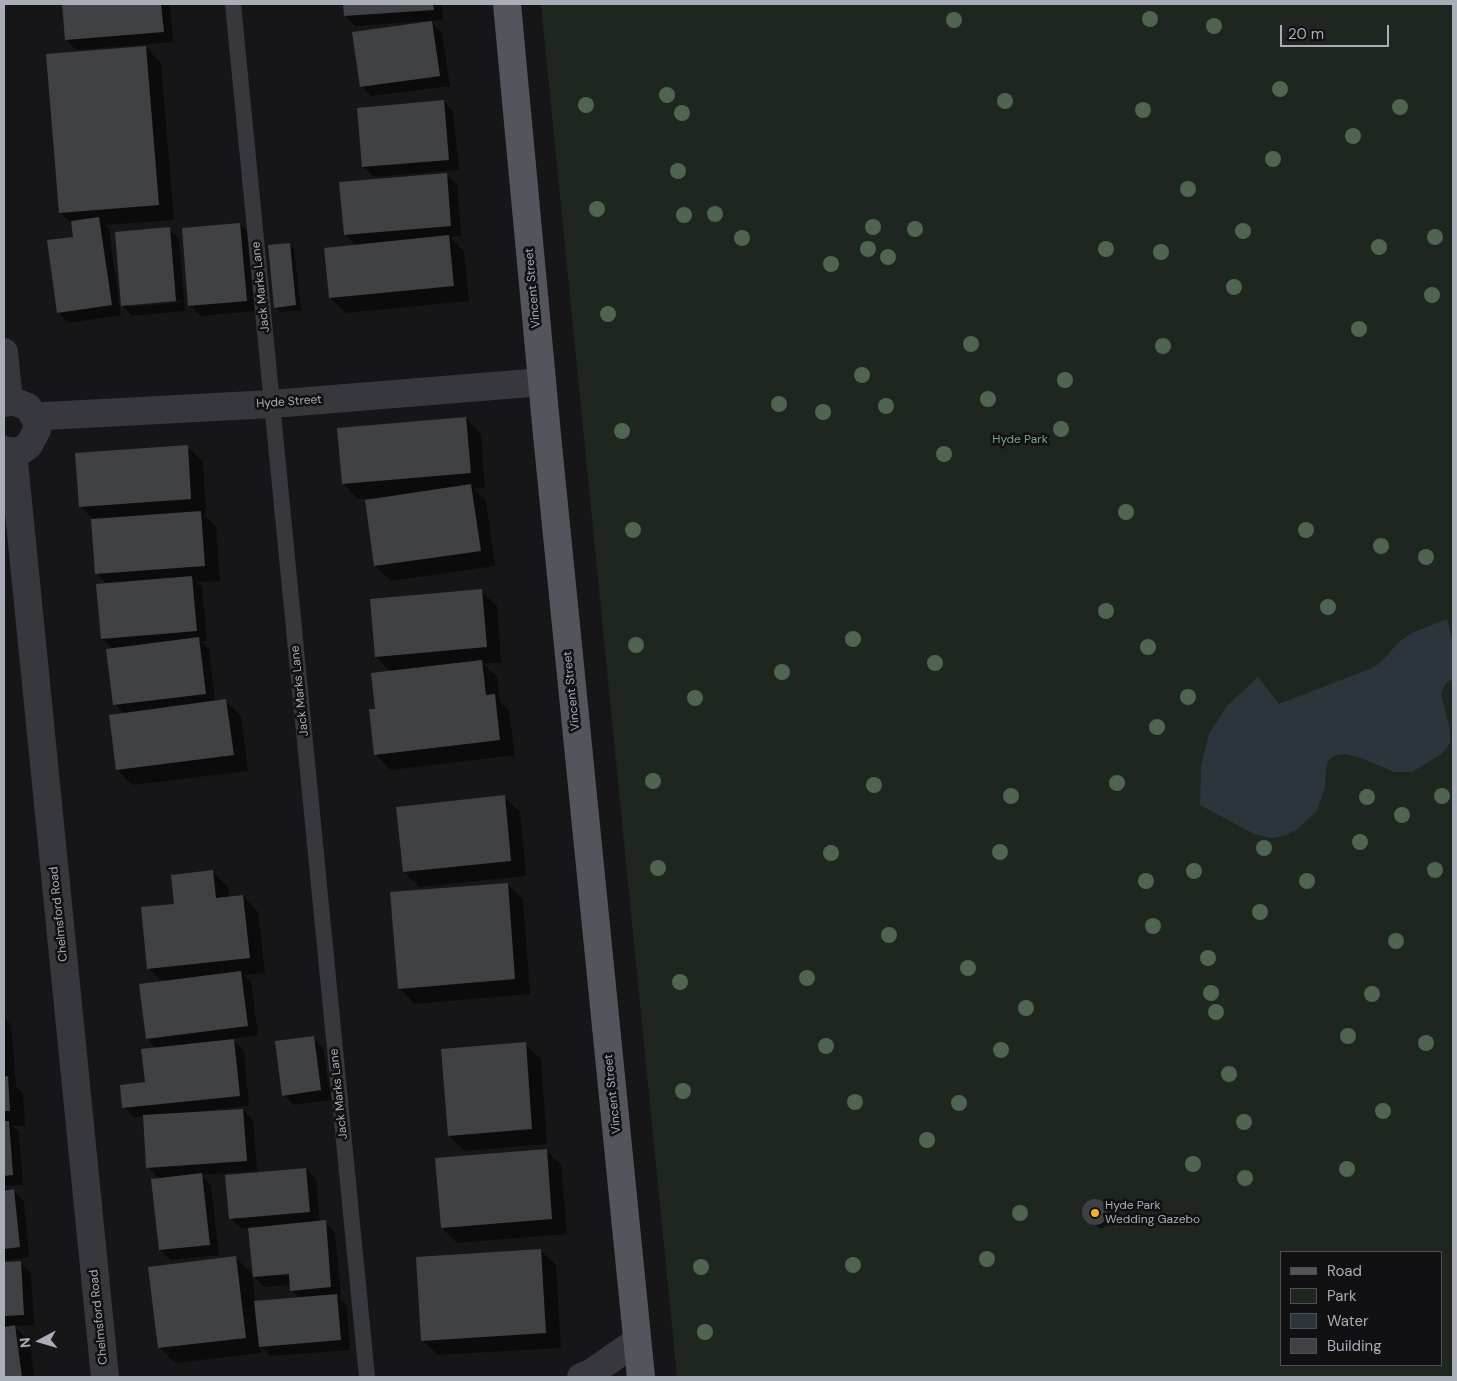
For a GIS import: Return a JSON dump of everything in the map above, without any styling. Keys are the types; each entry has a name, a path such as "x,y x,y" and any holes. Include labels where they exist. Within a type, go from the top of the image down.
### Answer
{"main road":[{"name":"Vincent Street","path":"507,4 542,382 641,1377"}],"street":[{"path":"4,352 6,403 21,403 28,407 37,422 37,430 29,445 8,451"},
{"name":"Hyde Street","path":"37,422 46,416 272,404 542,382"},
{"name":"Chelmsford Road","path":"8,451 105,1377"},
{"path":"581,1377 591,1374 637,1341"}],"lane":[{"name":"Jack Marks Lane","path":"233,4 367,1377"}],"green space":[{"name":"Hyde Park","path":"541,4 1453,4 1453,1377 677,1377"}],"water":[{"path":"1447,619 1453,643 1453,678 1445,684 1441,694 1450,730 1450,743 1443,753 1412,772 1394,772 1361,758 1345,754 1336,755 1329,760 1326,768 1325,787 1317,811 1296,830 1284,836 1272,838 1254,834 1200,805 1201,765 1209,734 1227,706 1258,677 1279,704 1379,664 1400,641 1412,633"}],"building":[{"path":"62,4 161,4 164,32 65,40"},
{"path":"343,4 433,4 434,10 344,16"},
{"path":"432,21 440,76 360,87 352,32"},
{"path":"146,46 159,205 59,213 46,54"},
{"path":"444,100 449,160 362,167 357,108"},
{"path":"447,173 451,226 344,235 339,182"},
{"path":"99,217 112,305 57,313 47,240 73,237 71,221"},
{"path":"240,223 247,301 188,306 182,228"},
{"path":"170,227 176,301 121,306 115,232"},
{"path":"449,235 454,286 329,298 324,248"},
{"path":"290,243 296,305 274,308 268,245"},
{"path":"466,417 471,473 342,484 337,428"},
{"path":"188,445 191,499 79,507 75,453"},
{"path":"471,484 481,551 374,566 365,500"},
{"path":"201,511 205,566 95,574 91,519"},
{"path":"192,576 197,631 101,639 96,584"},
{"path":"482,589 487,647 375,657 370,599"},
{"path":"199,637 206,694 113,705 106,649"},
{"path":"482,660 486,695 495,694 500,740 374,755 369,709 375,709 371,673"},
{"path":"226,699 234,755 116,770 109,715"},
{"path":"505,795 511,861 403,872 396,807"},
{"path":"213,870 216,898 243,895 250,958 147,969 141,907 174,904 171,875"},
{"path":"508,883 515,979 398,989 390,892"},
{"path":"241,971 248,1026 146,1039 139,984"},
{"path":"314,1036 321,1090 282,1096 275,1041"},
{"path":"234,1039 240,1096 122,1108 120,1085 145,1082 141,1049"},
{"path":"526,1042 532,1129 448,1136 441,1049"},
{"path":"8,1076 10,1111 4,1111 4,1077"},
{"path":"243,1109 247,1161 146,1168 143,1115"},
{"path":"4,1121 9,1121 13,1175 4,1176"},
{"path":"547,1149 552,1219 441,1228 435,1158"},
{"path":"306,1168 310,1212 229,1219 225,1175"},
{"path":"202,1173 210,1245 159,1250 151,1179"},
{"path":"14,1189 20,1247 4,1249 4,1191"},
{"name":"Hyde Park Wedding Gazebo","path":"1095,1199 1104,1203 1108,1212 1104,1221 1095,1225 1086,1221 1082,1212 1086,1203"},
{"path":"326,1220 331,1287 290,1291 289,1274 253,1277 248,1228"},
{"path":"541,1249 546,1333 421,1341 416,1257"},
{"path":"236,1256 246,1338 158,1348 148,1267"},
{"path":"21,1261 24,1315 4,1316 4,1262"},
{"path":"337,1294 341,1340 259,1347 254,1301"},
{"path":"15,1325 22,1377 4,1377 4,1327"}],"place":[{"name":"Hyde Park Wedding Gazebo","path":"1095,1213"}]}
